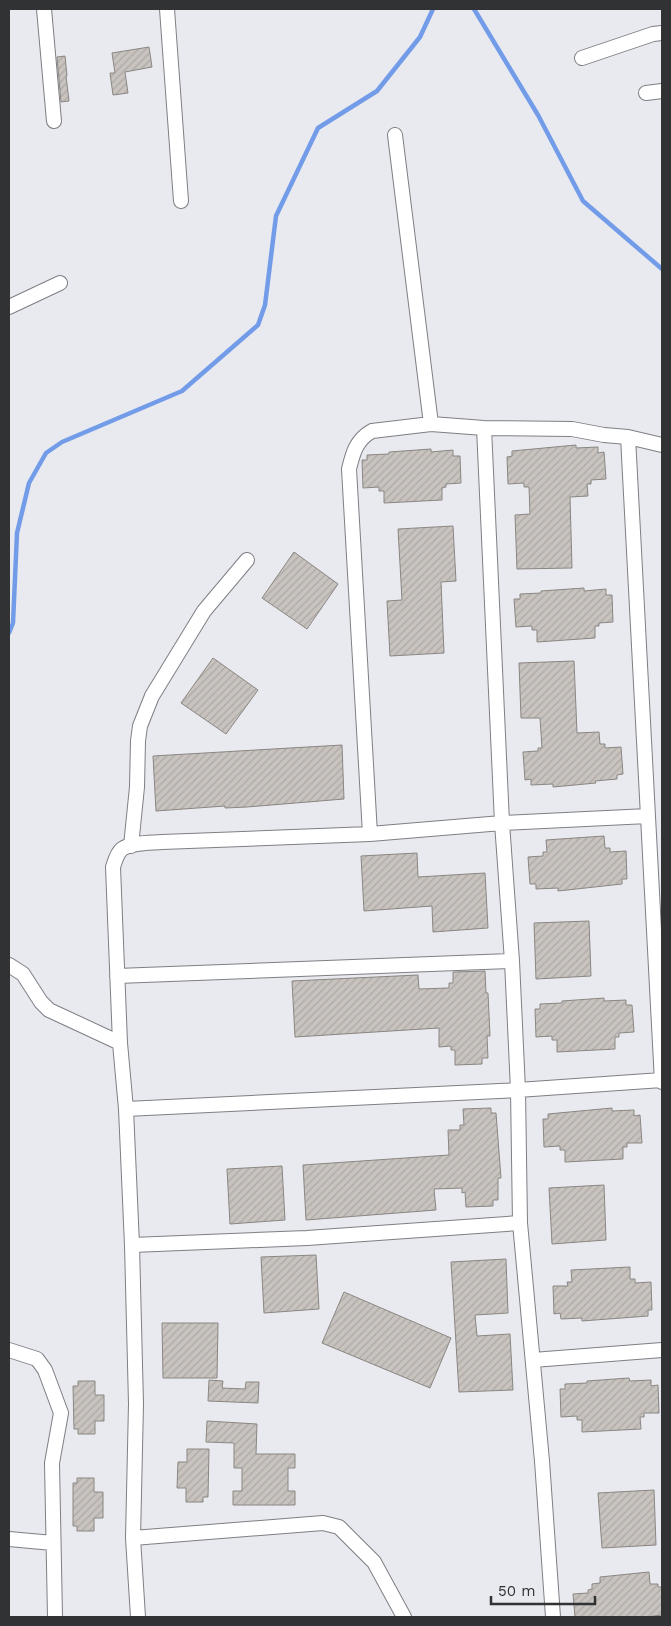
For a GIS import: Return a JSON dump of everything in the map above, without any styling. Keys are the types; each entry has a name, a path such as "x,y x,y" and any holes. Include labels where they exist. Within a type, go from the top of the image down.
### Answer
{"street":[{"path":"44,9 54,121"},
{"path":"167,9 181,201"},
{"path":"582,58 652,34 662,33"},
{"path":"646,93 662,92"},
{"path":"395,135 431,424"},
{"path":"9,307 60,283"},
{"path":"370,834 349,469 355,447 364,436 372,431 431,424 484,428 572,429 628,437 662,445"},
{"path":"484,428 502,823 512,961 518,1090 520,1222 542,1461 553,1617"},
{"path":"126,1109 662,1081 628,437"},
{"path":"131,846 139,733 152,696 204,611 247,560"},
{"path":"138,1617 133,1538 136,1404 132,1245 126,1109 120,1043 117,976 113,867 116,858 122,849 162,842 370,834 502,823 648,816"},
{"path":"117,976 512,961"},
{"path":"9,965 23,974 41,1002 50,1010 120,1043"},
{"path":"132,1245 307,1238 520,1222"},
{"path":"9,1350 37,1358 44,1370 61,1413 52,1463 55,1617"},
{"path":"533,1360 662,1350"},
{"path":"133,1538 323,1523 339,1527 374,1562 404,1617"},
{"path":"9,1539 53,1543"}],"building":[{"path":"149,47 152,67 125,72 128,93 113,95 110,73 115,73 112,53"},
{"path":"65,56 69,101 61,102 57,57"},
{"path":"576,445 576,448 598,447 598,453 604,452 606,479 591,480 591,484 587,484 588,496 570,497 572,568 517,569 515,515 530,514 529,487 524,487 524,483 508,484 507,457 512,456 512,451"},
{"path":"431,449 431,452 453,450 453,456 460,456 461,483 446,484 446,487 442,488 442,500 384,503 384,491 379,491 379,487 363,488 362,460 367,460 367,455"},
{"path":"453,526 456,581 441,582 444,653 390,656 387,601 402,600 398,529"},
{"path":"294,552 338,584 307,629 262,598"},
{"path":"584,588 584,591 606,589 606,595 612,595 613,622 599,623 599,626 595,626 595,638 537,642 537,630 532,630 532,626 516,627 514,599 520,599 520,594"},
{"path":"213,658 258,690 226,734 181,703"},
{"path":"574,661 577,733 599,732 600,744 605,744 605,748 621,747 623,774 617,775 617,779 595,781 596,783 553,787 553,784 531,785 531,779 525,780 523,752 538,751 538,748 542,748 540,718 521,718 519,663"},
{"path":"342,745 344,799 247,807 225,808 225,806 156,811 153,756"},
{"path":"604,836 605,848 610,848 610,852 626,851 627,879 622,879 622,884 558,891 558,888 536,889 536,884 530,884 528,857 543,856 543,852 547,852 546,840"},
{"path":"417,853 418,877 485,873 488,928 433,932 432,906 364,911 361,856"},
{"path":"589,921 591,976 536,979 534,923"},
{"path":"485,971 490,1036 487,1036 488,1058 482,1058 482,1064 455,1065 455,1050 451,1050 451,1046 439,1047 439,1028 295,1037 292,981 418,975 419,989 449,988 449,983 453,983 453,972"},
{"path":"604,998 604,1001 626,1000 626,1005 632,1005 634,1032 619,1033 619,1037 615,1037 615,1049 557,1052 557,1040 552,1040 552,1036 536,1037 535,1009 540,1009 540,1004"},
{"path":"491,1108 491,1113 496,1113 501,1178 498,1178 498,1200 493,1200 493,1206 466,1207 465,1192 462,1193 462,1188 434,1189 436,1210 306,1220 303,1165 449,1155 448,1130 460,1130 460,1125 464,1125 463,1109"},
{"path":"612,1108 612,1111 634,1110 634,1116 640,1115 642,1143 627,1143 627,1147 623,1147 623,1159 565,1162 565,1150 560,1150 560,1146 544,1147 543,1119 548,1119 548,1114"},
{"path":"282,1166 285,1220 230,1224 227,1169"},
{"path":"604,1185 606,1240 552,1244 549,1188"},
{"path":"316,1255 319,1309 264,1313 261,1257"},
{"path":"506,1259 508,1313 475,1315 477,1336 510,1334 513,1390 459,1392 451,1262"},
{"path":"630,1267 630,1279 635,1279 635,1283 651,1282 652,1310 648,1310 648,1316 582,1321 582,1318 561,1319 560,1313 554,1314 553,1286 568,1286 567,1282 572,1282 571,1270"},
{"path":"344,1292 451,1338 430,1388 322,1343"},
{"path":"162,1323 218,1323 217,1378 163,1378"},
{"path":"629,1378 630,1381 651,1380 651,1386 658,1385 659,1413 644,1413 644,1417 640,1417 641,1429 582,1432 582,1420 577,1420 577,1416 561,1417 560,1389 565,1389 565,1384"},
{"path":"209,1380 223,1381 222,1388 245,1389 246,1382 259,1382 258,1403 208,1401"},
{"path":"78,1381 95,1381 95,1395 104,1395 104,1421 95,1421 95,1434 78,1434 78,1429 74,1429 73,1386 78,1386"},
{"path":"207,1421 257,1424 256,1454 295,1454 295,1468 288,1468 288,1491 295,1491 295,1505 233,1505 233,1491 242,1491 242,1468 234,1468 234,1443 206,1442"},
{"path":"187,1449 209,1449 208,1497 203,1497 203,1502 186,1502 186,1488 177,1488 178,1462 187,1462"},
{"path":"77,1478 94,1478 94,1492 103,1492 103,1518 94,1518 94,1531 77,1531 77,1526 73,1526 73,1483 77,1483"},
{"path":"654,1490 656,1545 602,1548 598,1493"},
{"path":"649,1572 650,1584 658,1584 658,1587 662,1587 662,1615 646,1617 575,1617 573,1594 588,1593 588,1590 592,1589 592,1584 600,1583 600,1577"}],"waterway":[{"path":"9,633 13,623 17,533 29,483 46,453 62,442 182,391 258,325 265,305 276,216 318,128 377,91 420,37 433,9"},
{"path":"474,9 538,115 583,201 662,269"}]}
